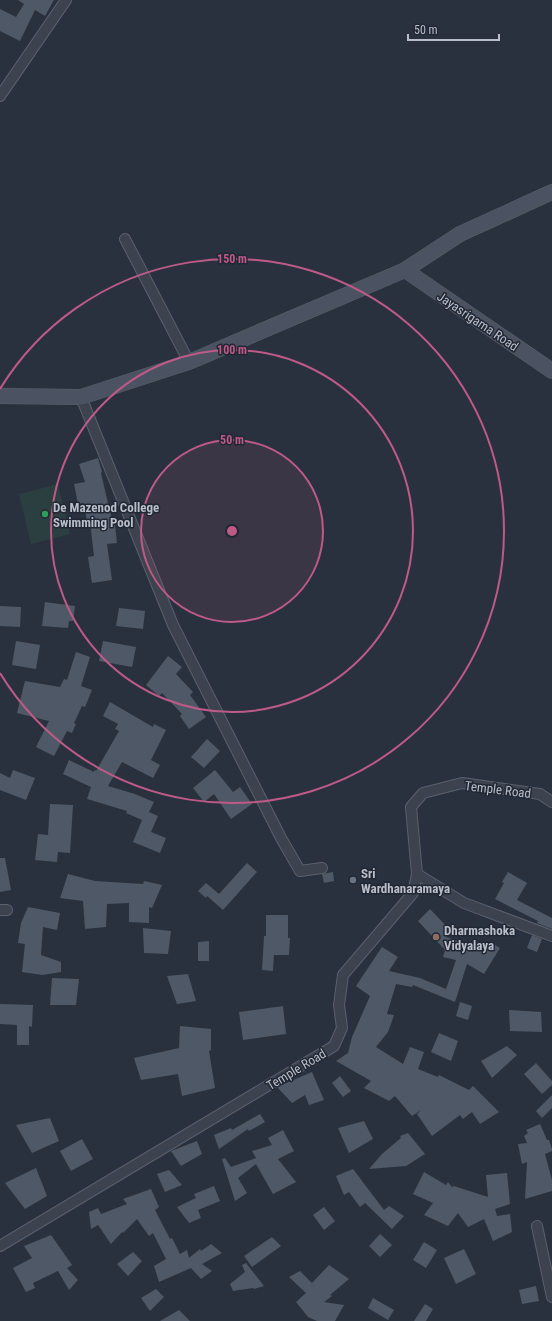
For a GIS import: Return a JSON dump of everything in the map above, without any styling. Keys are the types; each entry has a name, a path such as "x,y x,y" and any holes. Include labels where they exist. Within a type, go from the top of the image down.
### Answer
{"street":[{"path":"0,96 66,0"},
{"path":"0,396 81,397 189,362 405,270 460,234 552,192"},
{"path":"125,239 189,362"},
{"name":"Jayasrigama Road","path":"405,270 552,371"},
{"path":"81,397 173,626 280,838 300,871 322,868"},
{"name":"Temple Road","path":"0,1246 334,1046 342,1028 339,1004 343,975 413,893 417,874 411,807 423,793 462,783 540,794 552,802"},
{"path":"417,874 464,903 552,936"},
{"path":"537,1226 552,1297"}],"shaded area":[{"name":"De Mazenod College Swimming Pool","path":"58,484 70,534 31,544 19,494"}],"building":[{"path":"18,0 54,0 45,16 35,10 20,41 0,31 0,9 16,17 24,4"},
{"path":"98,458 113,525 115,525 117,543 107,544 112,580 92,583 88,557 94,556 90,522 87,522 84,503 78,504 74,484 85,482 79,464"},
{"path":"45,602 75,606 73,621 69,621 68,628 42,626"},
{"path":"0,606 21,607 20,627 0,626"},
{"path":"119,608 145,611 143,629 116,626"},
{"path":"16,641 40,645 36,669 12,665"},
{"path":"103,641 136,647 132,667 99,661"},
{"path":"76,652 90,657 81,686 92,690 85,707 82,706 74,723 76,724 72,733 67,731 54,756 36,747 49,721 17,713 25,681 60,687 64,679 67,680"},
{"path":"168,656 182,667 176,674 193,692 190,695 206,717 189,729 180,716 182,714 162,693 159,696 146,685"},
{"path":"110,702 153,727 154,724 166,730 151,760 160,765 153,778 122,762 108,786 135,794 154,802 149,812 158,816 151,832 166,838 160,853 133,842 142,820 126,813 127,811 87,799 91,787 63,774 69,760 94,772 94,770 96,771 119,731 115,729 118,724 103,716"},
{"path":"207,739 220,751 204,768 191,757"},
{"path":"13,770 35,778 26,800 0,790 0,773 10,778"},
{"path":"215,770 233,792 240,787 252,804 231,819 214,794 204,802 193,788"},
{"path":"50,804 73,805 70,853 58,852 57,862 35,860 38,834 48,835"},
{"path":"0,858 5,858 11,890 0,892"},
{"path":"247,863 257,872 223,910 207,896 206,898 198,891 206,883 219,894"},
{"path":"333,872 334,881 324,883 322,874"},
{"path":"508,872 527,883 517,900 552,918 552,929 537,923 538,921 495,899"},
{"path":"68,874 95,881 143,884 144,881 162,885 152,908 149,907 149,923 129,922 129,903 107,904 106,927 85,929 83,901 60,898"},
{"path":"28,907 60,913 57,930 43,927 41,955 61,962 61,972 42,975 22,972 25,944 18,943 21,923"},
{"path":"430,909 452,932 446,937 485,950 490,942 500,948 484,974 467,964 455,1002 413,985 412,987 396,984 387,1014 394,1015 388,1032 376,1047 403,1064 410,1047 424,1052 418,1069 438,1077 439,1075 469,1090 473,1086 499,1112 480,1124 472,1112 463,1119 460,1115 432,1136 417,1114 421,1110 412,1116 395,1096 389,1101 364,1088 371,1081 336,1061 348,1053 352,1037 370,996 356,986 382,947 398,957 389,971 420,978 446,989 456,960 443,957 445,950 418,921"},
{"path":"266,915 288,915 288,938 290,938 289,955 274,955 273,971 262,970 264,936 266,936"},
{"path":"143,928 171,931 168,954 144,953"},
{"path":"532,935 542,939 537,952 527,948"},
{"path":"209,941 209,961 198,961 198,942"},
{"path":"188,974 196,1001 177,1004 167,976"},
{"path":"52,978 79,979 76,1005 50,1005"},
{"path":"460,1002 472,1006 468,1020 456,1016"},
{"path":"0,1004 33,1005 32,1027 29,1026 29,1045 17,1045 17,1025 0,1024"},
{"path":"283,1006 286,1034 243,1040 239,1012"},
{"path":"509,1010 541,1012 542,1032 510,1031"},
{"path":"180,1026 211,1029 211,1050 209,1051 215,1088 182,1096 178,1074 141,1080 134,1058 179,1048"},
{"path":"439,1033 458,1041 451,1061 431,1052"},
{"path":"507,1046 517,1055 492,1078 481,1061"},
{"path":"536,1063 552,1081 552,1085 542,1094 524,1074"},
{"path":"312,1072 324,1100 309,1105 305,1095 292,1103 277,1087"},
{"path":"340,1076 351,1091 343,1097 332,1083"},
{"path":"552,1095 552,1108 542,1118 536,1111"},
{"path":"260,1114 265,1122 249,1131 248,1129 219,1149 214,1135 231,1128 232,1130"},
{"path":"50,1118 59,1141 32,1153 16,1125"},
{"path":"364,1121 373,1139 349,1153 338,1128"},
{"path":"540,1124 552,1149 552,1151 545,1154 552,1180 552,1191 525,1199 527,1162 522,1164 518,1144 527,1143 524,1136 528,1133 526,1130"},
{"path":"283,1130 294,1151 278,1159 296,1182 273,1194 256,1164 238,1178 247,1193 235,1201 222,1159 225,1158 231,1167 256,1158 252,1151 272,1145 268,1138"},
{"path":"408,1133 425,1154 406,1166 369,1169 382,1154 401,1138 400,1136"},
{"path":"82,1139 93,1159 71,1171 60,1151"},
{"path":"197,1141 202,1154 181,1166 171,1151"},
{"path":"36,1168 47,1196 25,1209 5,1183"},
{"path":"353,1169 384,1210 389,1206 404,1216 392,1229 365,1203 360,1207 349,1192 344,1195 336,1176"},
{"path":"169,1170 182,1185 165,1192 157,1174"},
{"path":"424,1172 446,1185 448,1182 452,1187 454,1186 488,1197 486,1175 507,1173 510,1204 495,1209 497,1216 510,1214 512,1232 493,1241 484,1219 468,1227 458,1213 448,1226 424,1215 433,1203 413,1194"},
{"path":"214,1186 220,1201 198,1210 201,1218 189,1223 177,1207 196,1198 194,1194"},
{"path":"151,1189 159,1207 155,1210 170,1239 172,1238 180,1254 187,1250 189,1258 200,1249 201,1251 211,1244 222,1253 202,1264 212,1271 201,1279 191,1268 159,1282 154,1266 166,1259 153,1233 149,1236 137,1219 111,1244 98,1225 91,1229 89,1212 98,1208 101,1214 127,1204 123,1199"},
{"path":"324,1207 335,1221 324,1230 313,1215"},
{"path":"380,1234 392,1245 380,1257 369,1246"},
{"path":"51,1235 72,1265 67,1268 78,1280 69,1290 58,1271 33,1283 35,1288 26,1292 13,1268 32,1258 24,1246"},
{"path":"272,1237 281,1246 252,1267 244,1256"},
{"path":"424,1242 437,1250 426,1268 413,1260"},
{"path":"464,1249 476,1274 456,1284 444,1258"},
{"path":"133,1252 142,1261 128,1276 117,1264"},
{"path":"246,1263 264,1286 254,1289 233,1291 230,1284 245,1272 242,1265"},
{"path":"329,1265 349,1279 324,1302 344,1305 335,1321 317,1321 308,1317 296,1302 306,1293 289,1277 300,1271 312,1283"},
{"path":"536,1286 539,1301 522,1304 519,1290"},
{"path":"156,1289 164,1297 150,1311 141,1298"},
{"path":"373,1298 394,1310 388,1320 368,1308"},
{"path":"425,1304 433,1309 426,1321 414,1321"},
{"path":"179,1310 190,1321 160,1321"}],"place":[{"name":"De Mazenod College Swimming Pool","path":"45,514"},
{"name":"Sri Wardhanaramaya","path":"353,880"},
{"name":"Dharmashoka Vidyalaya","path":"436,937"}]}
